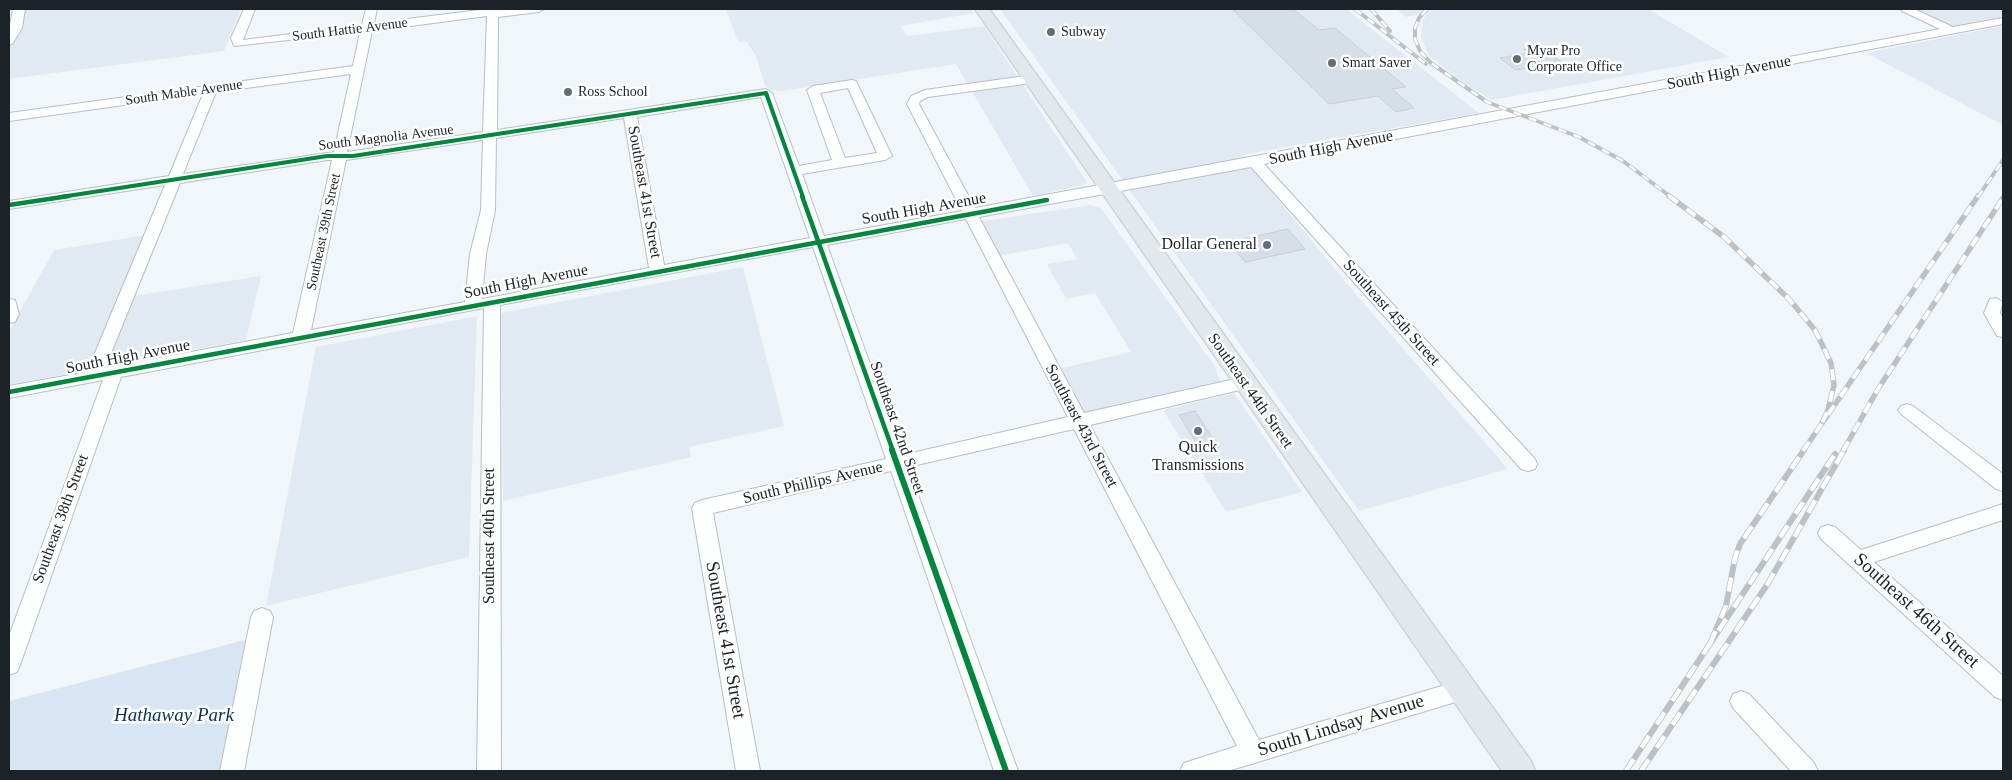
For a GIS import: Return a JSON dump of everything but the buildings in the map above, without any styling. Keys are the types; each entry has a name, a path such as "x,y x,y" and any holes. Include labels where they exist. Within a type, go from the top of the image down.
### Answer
{"main road":[{"name":"Southeast 44th Street","path":"982,9 1244,383 1520,771"}],"street":[{"path":"9,41 16,28 19,9"},
{"name":"South Hattie Avenue","path":"249,9 237,38 238,44 492,12 539,9"},
{"name":"Southeast 39th Street","path":"301,337 371,9"},
{"path":"1906,9 1952,31"},
{"name":"Southeast 40th Street","path":"489,771 482,303 478,254 488,210 492,12"},
{"name":"South High Avenue","path":"9,392 482,303 1254,162 2003,21"},
{"name":"South Mable Avenue","path":"9,117 359,69"},
{"name":"Southeast 43rd Street","path":"1032,79 939,92 915,98 913,104 1253,753"},
{"path":"794,171 885,156 852,84 813,90 840,163"},
{"path":"92,377 211,90"},
{"name":"South Magnolia Avenue","path":"9,204 766,93"},
{"name":"Southeast 42nd Street","path":"766,93 1006,771"},
{"name":"Southeast 41st Street","path":"630,113 657,271"},
{"name":"Southeast 45th Street","path":"1254,162 1528,464"},
{"path":"1996,303 1992,313 2003,332"},
{"name":"Southeast 38th Street","path":"9,665 114,373"},
{"name":"South Phillips Avenue","path":"702,508 1244,383"},
{"path":"1907,410 2003,484"},
{"name":"Southeast 41st Street","path":"702,508 748,771"},
{"path":"1858,560 2003,512"},
{"name":"Southeast 46th Street","path":"1828,533 2003,690"},
{"path":"232,771 262,617"},
{"name":"South Lindsay Avenue","path":"1192,771 1462,690"},
{"path":"1741,701 1806,771"}],"shaded area":[{"path":"25,9 241,9 224,51 9,79 9,47 21,29"},
{"path":"726,9 971,9 974,13 900,26 907,36 984,26 1087,182 1083,185 1033,196 956,64 782,91 770,90 765,86 756,56 746,41 738,42"},
{"path":"1000,9 1346,9 1479,113 1241,155 1359,298 1508,469 1359,511"},
{"path":"1396,9 1648,9 1729,57 1492,100 1467,85 1429,56 1421,37 1423,20 1427,13 1406,17"},
{"path":"1909,9 2003,9 2003,17 1949,27"},
{"path":"2003,26 2003,125 1866,53"},
{"path":"1091,205 1101,208 1214,365 1220,381 1093,412 1083,412 1058,369 1131,352 1095,293 1066,299 1047,264 1077,259 1068,243 998,256 981,225 983,221"},
{"path":"159,233 133,296 261,276 246,340 9,385 9,331 54,250"},
{"path":"743,267 784,426 689,447 691,457 503,501 501,313"},
{"path":"477,316 469,557 266,606 316,347"},
{"path":"1234,393 1302,492 1226,512 1163,410"}],"green space":[{"name":"Hathaway Park","path":"245,640 222,771 9,771 9,701"}],"railway":[{"path":"1355,9 1426,64"},
{"path":"1371,9 1390,31"},
{"path":"1427,9 1419,18 1415,28 1415,39 1420,51 1431,63 1487,102 1579,137 1623,161 1671,197"},
{"path":"1978,197 2003,160"},
{"path":"1669,196 1724,237 1788,298 1815,330 1831,363 1834,385 1828,410 1822,423"},
{"path":"1803,451 1978,196"},
{"path":"1843,451 1878,389 2003,198"},
{"path":"1710,643 1726,606 1735,558 1740,544 1804,450"},
{"path":"1641,771 1767,585 1844,450"},
{"path":"1710,643 1835,454"},
{"path":"1626,771 1710,643"}],"cycle path":[{"path":"9,205 327,156 353,156 766,93 1006,771"},
{"path":"9,392 1047,200"}],"place":[{"name":"Subway","path":"1051,32"},
{"name":"Myar Pro Corporate Office","path":"1517,59"},
{"name":"Smart Saver","path":"1332,63"},
{"name":"Ross School","path":"568,92"},
{"name":"Dollar General","path":"1267,245"},
{"name":"Quick Transmissions","path":"1198,431"}]}
